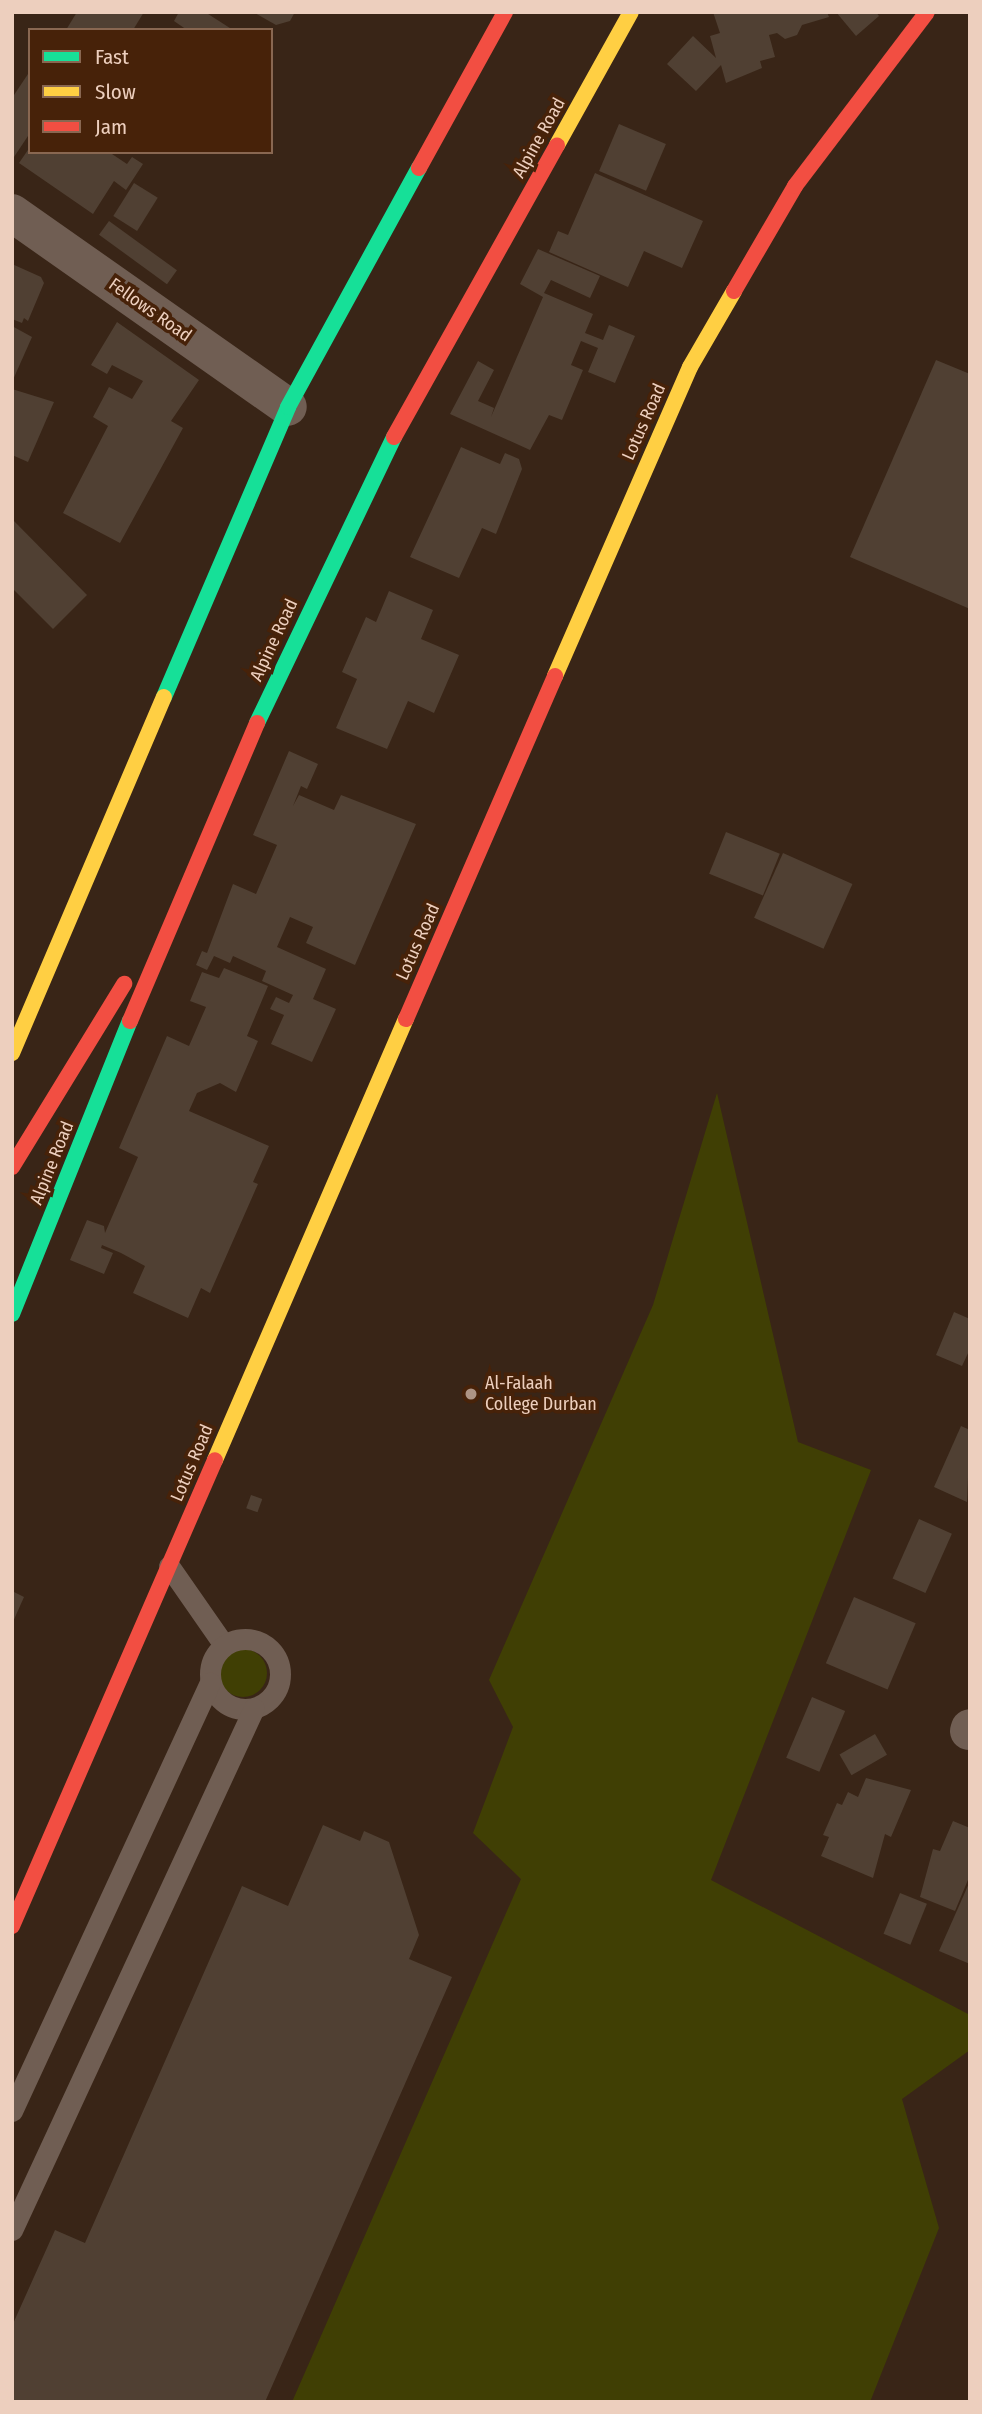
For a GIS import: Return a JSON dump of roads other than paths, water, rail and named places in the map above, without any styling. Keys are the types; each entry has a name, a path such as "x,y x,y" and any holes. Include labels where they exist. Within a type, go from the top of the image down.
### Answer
{"main road":[{"path":"12,1053 288,407 505,12"},
{"name":"Alpine Road","path":"12,1314 195,861 292,645 399,428 631,12"},
{"name":"Lotus Road","path":"12,1926 690,367 795,186 928,12"},
{"path":"12,1167 62,1092 195,861"}],"street":[{"name":"Fellows Road","path":"12,213 288,407"}],"lane":[{"path":"169,1566 223,1645"},
{"path":"12,2110 210,1682 214,1655 223,1645 250,1638 263,1643 279,1665 275,1692 254,1708 12,2230"},
{"path":"210,1682 226,1704 254,1708"}],"place":[{"name":"Al-Falaah College Durban","path":"471,1394"}]}
